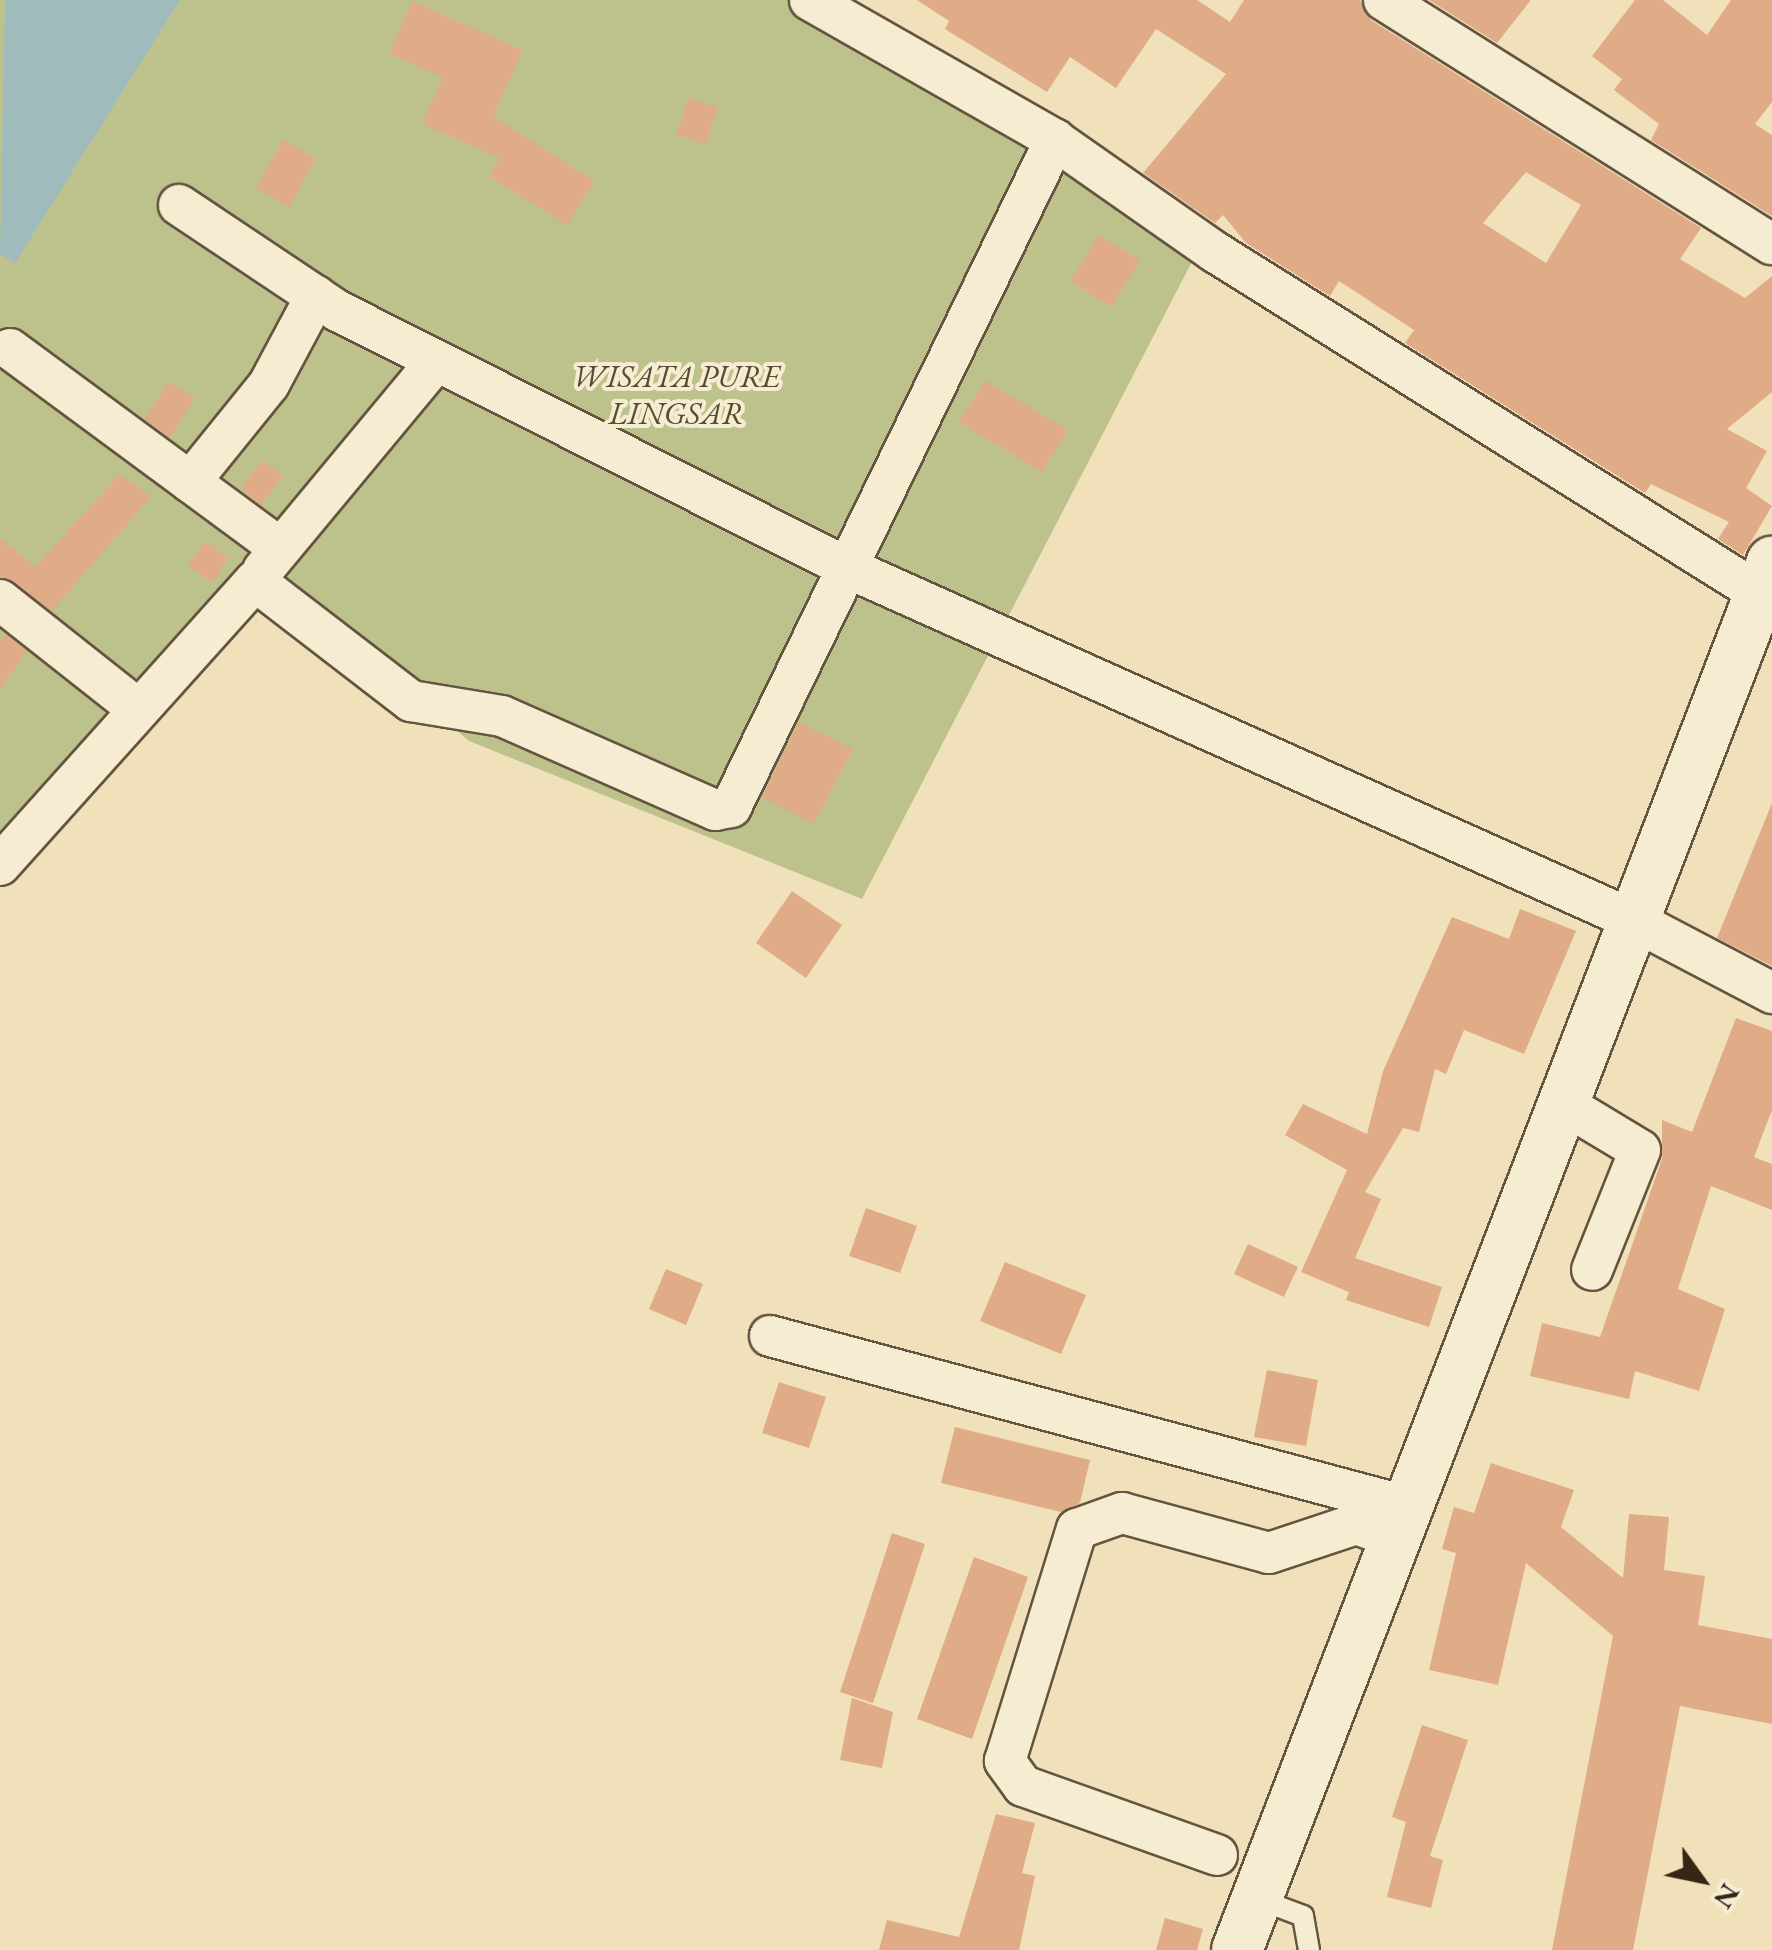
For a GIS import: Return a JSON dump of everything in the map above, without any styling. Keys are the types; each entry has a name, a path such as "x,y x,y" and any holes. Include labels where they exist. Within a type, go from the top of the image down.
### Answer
{"street":[{"path":"810,0 1055,140 1215,252 1766,577 1632,920 1567,1106 1396,1520 1237,1950"},
{"path":"1384,0 1772,244"},
{"path":"255,581 410,701 502,716 715,810 731,806 1055,140"},
{"path":"179,205 316,296 435,363 848,568 1632,920 1772,992"},
{"path":"190,482 269,384 316,296"},
{"path":"10,349 280,548"},
{"path":"0,865 255,581 435,363"},
{"path":"0,600 138,709"},
{"path":"1567,1106 1640,1150 1592,1270"},
{"path":"770,1336 1396,1520"},
{"path":"1217,1854 1024,1786 1005,1761 1077,1528 1122,1512 1268,1553 1356,1524 1396,1520"}],"lane":[{"path":"1258,1899 1304,1916 1309,1950"}],"green space":[{"name":"WISATA PURE LINGSAR","path":"0,0 799,0 1197,252 862,899 469,741 252,554 0,842"}],"water":[{"path":"5,0 180,0 15,263 0,254"}],"building":[{"path":"917,0 1197,0 1230,22 1244,0 1360,0 1371,20 1701,228 1680,259 1745,298 1772,276 1772,392 1727,429 1767,451 1746,488 1772,506 1743,555 1718,539 1729,522 1651,484 1645,493 1405,343 1414,330 1339,281 1330,296 1246,243 1223,215 1215,223 1143,173 1226,74 1156,29 1116,88 1070,57 1047,92 945,29 949,21","holes":["1526,172 1581,205 1546,263 1483,223"]},
{"path":"1429,0 1531,0 1497,43"},
{"path":"1635,0 1663,0 1707,35 1731,0 1772,0 1772,102 1755,124 1772,135 1772,216 1651,140 1659,124 1614,90 1622,79 1592,56"},
{"path":"412,1 523,50 493,116 595,181 567,225 489,176 500,158 422,124 443,77 389,54"},
{"path":"688,98 718,107 706,144 676,135"},
{"path":"283,140 316,159 289,207 256,188"},
{"path":"1099,235 1140,260 1111,307 1070,281"},
{"path":"985,380 1068,430 1042,472 959,422"},
{"path":"169,382 195,398 170,438 145,419"},
{"path":"262,460 283,475 261,505 241,489"},
{"path":"120,474 151,496 52,611 0,577 0,538 35,567"},
{"path":"206,541 229,559 211,583 188,565"},
{"path":"5,634 26,651 0,690 0,640"},
{"path":"799,722 853,749 814,824 762,797"},
{"path":"1772,803 1772,966 1717,938"},
{"path":"792,891 842,925 806,978 756,943"},
{"path":"1520,909 1576,931 1524,1054 1464,1030 1446,1074 1435,1069 1419,1132 1403,1128 1365,1192 1381,1199 1355,1258 1442,1287 1429,1327 1346,1300 1349,1292 1301,1272 1347,1170 1285,1135 1303,1104 1367,1134 1383,1071 1452,917 1509,939"},
{"path":"1736,1018 1772,1031 1772,1110 1754,1157 1772,1164 1772,1210 1711,1186 1678,1289 1725,1309 1699,1391 1635,1371 1629,1399 1530,1376 1542,1323 1600,1337 1662,1159 1662,1120 1692,1132"},
{"path":"866,1208 917,1226 900,1273 849,1256"},
{"path":"1248,1244 1298,1267 1284,1297 1234,1274"},
{"path":"1005,1262 1086,1295 1061,1354 980,1321"},
{"path":"666,1269 703,1284 686,1325 649,1309"},
{"path":"1267,1370 1318,1380 1306,1446 1254,1437"},
{"path":"779,1382 826,1397 809,1448 762,1433"},
{"path":"955,1427 1090,1460 1080,1503 1061,1512 941,1483"},
{"path":"1491,1463 1574,1490 1561,1527 1623,1578 1629,1514 1669,1517 1664,1570 1705,1576 1698,1625 1772,1639 1772,1724 1680,1706 1633,1950 1552,1950 1613,1636 1526,1563 1498,1685 1429,1670 1456,1553 1442,1549 1454,1507 1474,1513"},
{"path":"892,1533 925,1544 873,1703 840,1692"},
{"path":"974,1557 1028,1577 972,1739 917,1719"},
{"path":"852,1698 893,1712 882,1768 840,1760"},
{"path":"1422,1725 1468,1740 1430,1856 1443,1860 1431,1908 1387,1897 1406,1822 1392,1817"},
{"path":"996,1814 1035,1823 1022,1873 1035,1876 1019,1950 879,1950 887,1920 959,1937"},
{"path":"1165,1918 1203,1929 1197,1950 1156,1950"}]}
